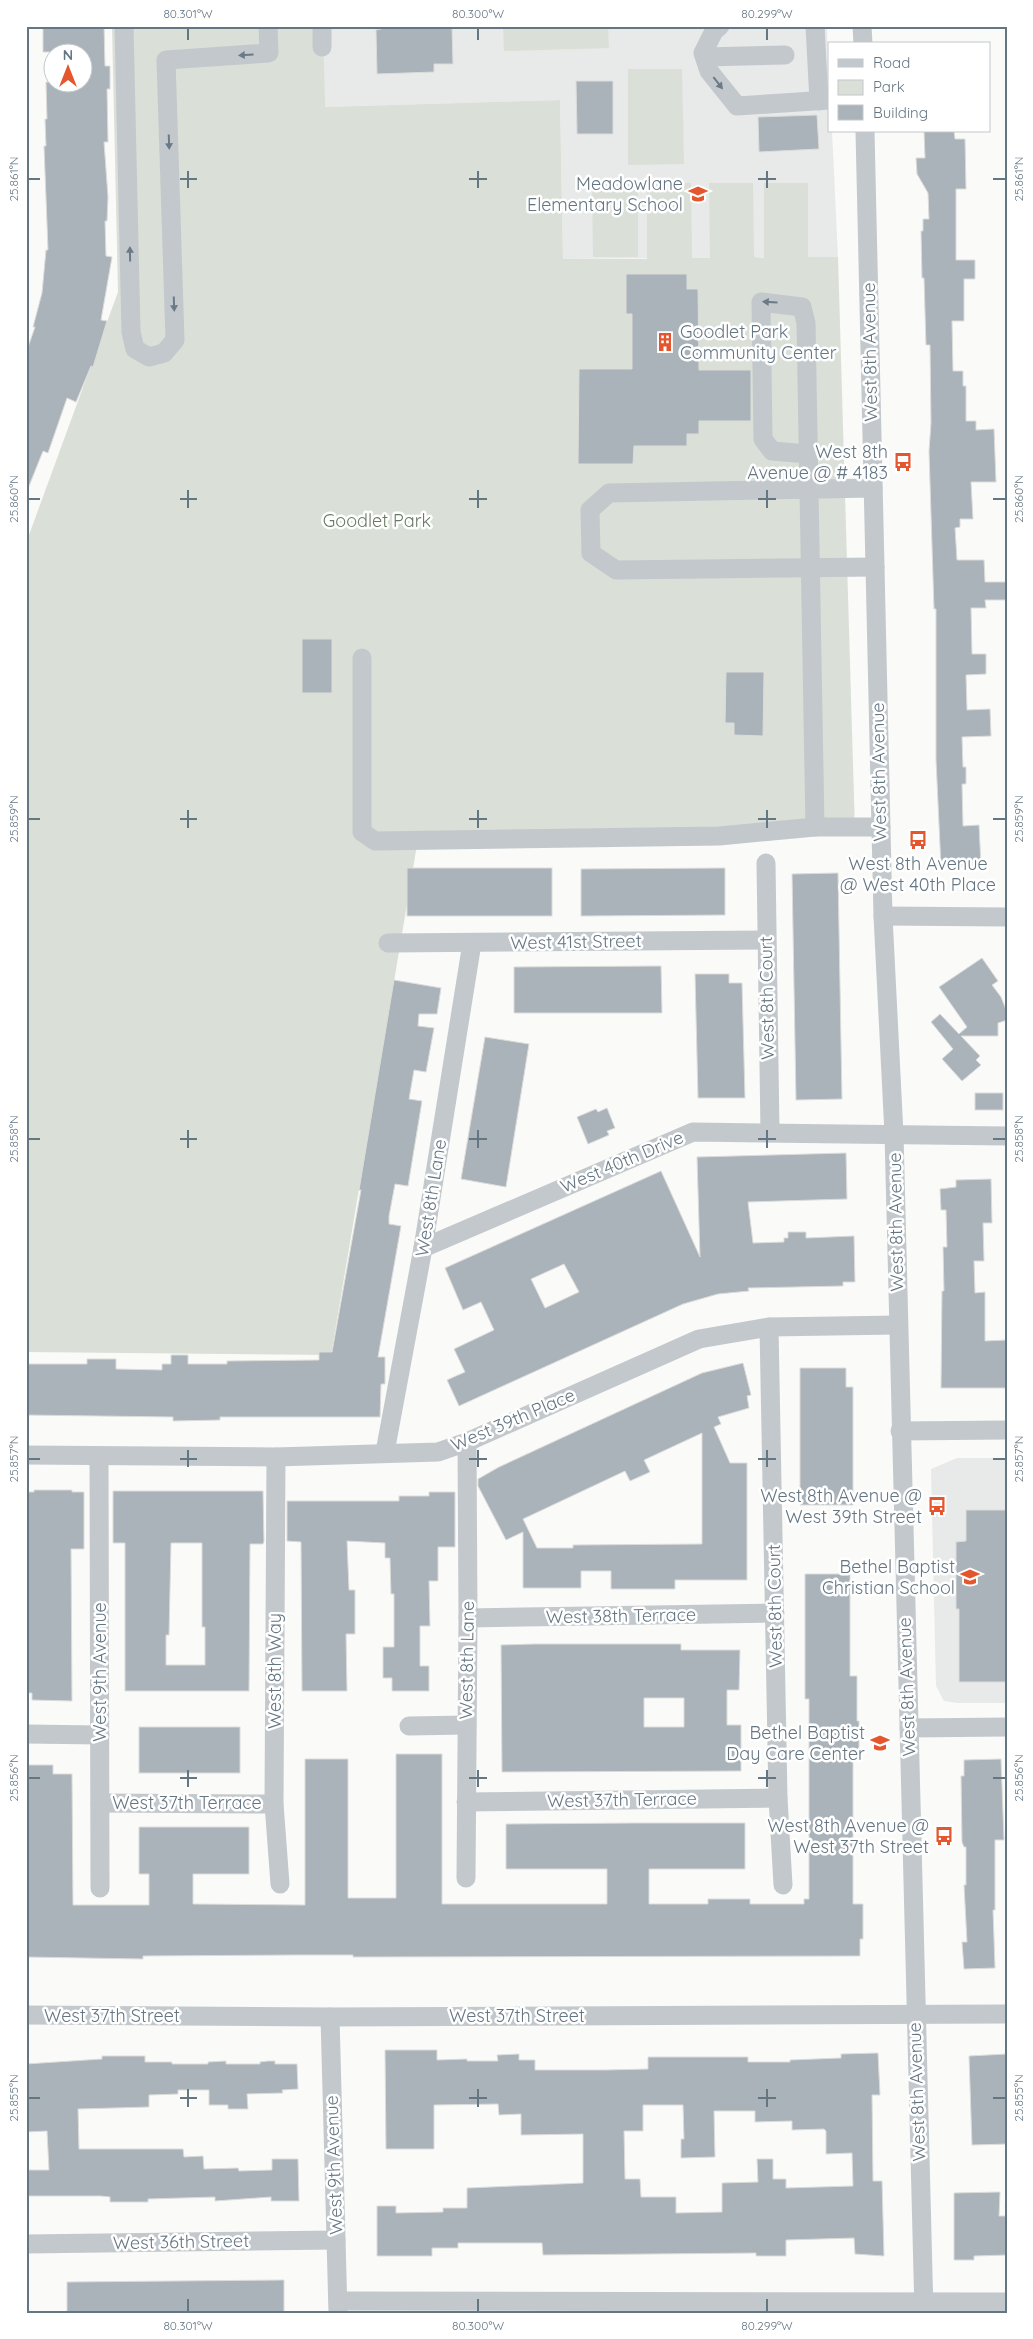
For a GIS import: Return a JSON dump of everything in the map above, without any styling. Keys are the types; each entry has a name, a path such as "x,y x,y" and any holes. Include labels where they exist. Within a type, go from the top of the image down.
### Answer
{"street":[{"path":"124,26 132,332 135,349 148,357 164,353 176,340 166,60 269,52 268,26"},
{"path":"322,26 322,47"},
{"path":"720,26 714,31 704,52 705,57 709,71 737,106 824,100 815,26"},
{"path":"862,26 863,42"},
{"path":"705,57 785,55"},
{"name":"West 8th Avenue","path":"865,132 882,916 894,1134 900,1431 924,2307"},
{"path":"808,454 772,451 763,439 761,302 802,307 806,323 815,827"},
{"path":"873,488 609,494 590,510 591,553 616,570 875,567"},
{"path":"362,658 362,832 375,841 719,836 815,827 880,827"},
{"name":"West 8th Court","path":"766,863 765,940 770,1132"},
{"path":"882,916 1007,916"},
{"name":"West 41st Street","path":"388,943 765,940"},
{"name":"West 8th Lane","path":"385,1452 422,1248 472,943"},
{"name":"West 40th Drive","path":"422,1248 693,1132 894,1134"},
{"path":"894,1134 1007,1136"},
{"name":"West 39th Place","path":"26,1455 276,1457 385,1452 438,1452 467,1442 699,1339 769,1327 898,1324"},
{"name":"West 8th Court","path":"769,1327 778,1798 783,1885"},
{"path":"900,1431 1007,1430"},
{"name":"West 8th Lane","path":"466,1878 467,1442"},
{"name":"West 9th Avenue","path":"99,1456 100,1888"},
{"name":"West 8th Way","path":"276,1457 274,1804 280,1884"},
{"name":"West 38th Terrace","path":"468,1618 775,1613"},
{"path":"409,1726 467,1724"},
{"path":"909,1728 1007,1727"},
{"path":"26,1734 100,1735"},
{"name":"West 37th Terrace","path":"466,1802 778,1798"},
{"name":"West 37th Terrace","path":"100,1803 274,1804"},
{"name":"West 37th Street","path":"26,2015 330,2017 1007,2014"},
{"name":"West 9th Avenue","path":"330,2017 338,2307"},
{"name":"West 36th Street","path":"26,2244 336,2240"},
{"path":"338,2307 924,2307 1007,2302"}],"shaded area":[{"name":"Meadowlane Elementary School","path":"323,26 827,26 828,132 832,132 838,257 563,259 560,100 324,107"},
{"name":"Bethel Baptist Christian School","path":"957,1458 1007,1458 1007,1703 957,1703 944,1701 936,1686 931,1469"}],"green space":[{"name":"Goodlet Park","path":"112,26 323,26 325,107 560,100 563,259 647,259 647,183 691,183 692,258 710,258 709,183 753,183 754,257 764,258 764,183 808,183 808,257 838,257 855,833 418,839 331,1355 26,1352 26,543 118,292"},
{"path":"503,26 608,26 609,48 504,51"},
{"path":"628,69 682,69 684,164 628,165"},
{"path":"592,183 638,183 638,257 593,257"}],"building":[{"path":"43,26 104,26 105,66 110,66 110,89 107,89 108,142 104,142 108,197 107,221 105,221 106,256 112,257 101,320 107,321 93,367 91,366 76,402 67,398 48,453 43,451 27,491 26,353 35,327 33,327 42,293 46,250 48,250 44,146 46,146 46,92 92,92 92,42 43,42"},
{"path":"394,26 452,27 453,64 434,64 434,72 377,74 376,30"},
{"path":"576,81 613,81 613,134 577,134"},
{"path":"817,115 819,149 759,152 758,117"},
{"path":"924,132 954,132 955,139 965,139 966,189 956,189 956,260 975,260 975,279 964,279 964,321 952,321 953,371 963,371 963,386 966,386 966,421 976,421 976,430 994,429 996,482 971,482 973,519 960,519 960,527 955,528 957,560 984,560 985,582 1007,582 1007,600 985,600 986,608 971,608 972,654 986,654 986,674 966,675 967,710 990,709 991,736 962,737 963,767 966,767 966,784 962,784 963,826 979,825 981,866 941,867 936,760 936,609 934,609 929,451 931,423 930,345 926,345 921,231 923,231 923,219 929,219 928,193 917,174 916,158 925,158"},
{"name":"Goodlet Park Community Center","path":"626,274 687,274 687,289 698,289 699,370 751,370 751,421 699,421 699,434 687,434 687,446 634,446 633,464 578,464 579,369 632,369 632,314 626,314"},
{"path":"302,639 332,639 332,693 302,693"},
{"path":"726,672 764,672 763,736 734,735 734,723 725,723"},
{"path":"407,868 552,868 552,916 407,916"},
{"path":"725,868 725,915 581,916 581,869"},
{"path":"838,873 842,1099 796,1100 792,874"},
{"path":"982,958 998,981 992,985 1001,997 1007,1012 1007,1020 998,1023 998,1036 961,1036 980,1056 976,1060 981,1065 962,1081 942,1059 953,1049 931,1022 940,1014 959,1034 967,1027 939,987"},
{"path":"661,966 662,1013 514,1013 514,967"},
{"path":"695,974 729,974 729,983 742,983 745,1098 698,1098"},
{"path":"394,980 441,988 437,1014 419,1014 418,1026 434,1028 426,1072 414,1070 409,1099 422,1101 408,1186 395,1184 389,1216 389,1224 401,1226 378,1357 385,1357 385,1384 381,1384 380,1417 220,1417 220,1420 173,1421 173,1417 26,1415 26,1364 87,1364 87,1359 116,1359 116,1369 162,1370 162,1364 171,1364 171,1355 188,1355 188,1364 227,1364 227,1361 319,1360 319,1352 332,1352 361,1190 359,1190"},
{"path":"485,1037 529,1044 506,1187 461,1179"},
{"path":"975,1093 1003,1093 1003,1110 975,1110"},
{"path":"607,1108 615,1128 607,1131 609,1135 588,1144 577,1117 596,1109 598,1112"},
{"path":"846,1153 847,1199 748,1202 753,1243 784,1242 784,1238 788,1238 788,1232 806,1232 806,1238 854,1236 855,1282 843,1282 843,1286 748,1288 749,1291 718,1294 683,1304 459,1406 447,1380 465,1372 454,1349 494,1330 481,1302 463,1310 445,1268 661,1171 700,1257 697,1157","holes":["564,1264 579,1292 545,1308 531,1279"]},
{"path":"991,1179 992,1223 983,1223 984,1261 974,1261 975,1293 985,1292 985,1341 1007,1340 1007,1388 941,1388 942,1291 944,1291 943,1247 947,1247 946,1210 941,1210 940,1189 956,1187 956,1180"},
{"path":"743,1363 751,1395 747,1396 749,1408 718,1417 721,1424 714,1427 730,1463 747,1463 747,1580 675,1580 675,1589 611,1589 611,1571 581,1571 581,1588 523,1588 523,1532 506,1540 478,1486 478,1479 499,1467 702,1373","holes":["702,1433 702,1544 573,1545 573,1548 537,1548 523,1519 625,1471 630,1481 650,1472 644,1460"]},
{"path":"800,1368 846,1368 846,1387 853,1387 853,1505 800,1505"},
{"path":"34,1490 72,1490 72,1492 84,1492 84,1549 71,1549 72,1701 32,1700 32,1693 26,1693 26,1492 34,1492"},
{"path":"113,1491 263,1491 264,1541 263,1544 250,1544 249,1691 125,1691 125,1543 113,1543","holes":["171,1543 202,1543 202,1627 205,1627 205,1665 166,1665 166,1635 169,1635"]},
{"path":"429,1492 455,1492 455,1547 438,1547 438,1581 429,1581 430,1626 420,1626 420,1666 429,1666 429,1691 392,1691 392,1678 383,1678 383,1647 394,1647 394,1594 391,1594 390,1558 385,1558 385,1543 347,1541 349,1590 355,1590 355,1634 346,1634 347,1691 302,1691 301,1542 287,1541 287,1501 399,1501 399,1496 429,1496"},
{"path":"966,1510 1007,1510 1007,1682 959,1682 959,1609 956,1609 956,1542 966,1541"},
{"path":"805,1574 850,1574 850,1676 857,1676 857,1721 859,1721 859,1760 853,1760 853,1904 863,1904 863,1939 860,1939 860,1956 353,1957 353,1955 294,1955 143,1956 143,1959 26,1957 26,1765 53,1765 53,1774 72,1774 73,1905 149,1905 149,1874 139,1874 139,1827 249,1827 249,1874 193,1874 193,1904 305,1905 305,1759 348,1759 348,1898 396,1898 396,1754 442,1754 442,1904 607,1904 607,1869 506,1869 506,1824 745,1823 745,1869 649,1869 649,1904 708,1904 708,1899 750,1899 750,1904 804,1904 804,1899 809,1899 809,1699 805,1699"},
{"path":"681,1644 681,1650 740,1650 739,1690 727,1690 727,1725 741,1725 741,1771 502,1772 501,1645","holes":["644,1698 684,1698 684,1727 644,1727"]},
{"path":"139,1727 240,1727 240,1773 139,1773"},
{"path":"1001,1759 1004,1840 995,1840 995,1910 993,1910 995,1968 964,1969 962,1942 967,1942 964,1885 966,1885 966,1847 964,1847 962,1842 961,1776 964,1776 964,1760"},
{"path":"385,2050 437,2050 437,2060 467,2059 467,2061 498,2061 497,2055 519,2054 519,2060 535,2060 535,2070 648,2069 648,2057 748,2057 748,2062 790,2062 790,2060 841,2058 841,2054 878,2053 880,2095 872,2095 873,2181 882,2181 884,2256 855,2254 854,2238 786,2240 786,2256 756,2256 756,2253 543,2255 542,2243 458,2243 458,2248 432,2248 432,2256 377,2256 377,2206 396,2206 396,2213 443,2212 443,2208 467,2208 467,2188 583,2183 583,2134 521,2135 521,2114 499,2115 498,2104 434,2105 434,2149 386,2149","holes":["643,2105 683,2105 684,2139 681,2139 681,2158 715,2157 714,2111 755,2111 755,2122 792,2121 792,2130 824,2129 826,2131 826,2154 852,2153 853,2186 786,2188 786,2179 773,2179 773,2159 757,2159 758,2182 722,2183 722,2212 676,2213 676,2197 641,2197 640,2179 625,2179 624,2131 643,2131"]},
{"path":"1007,2054 1007,2144 972,2145 969,2056"},
{"path":"102,2056 145,2056 145,2062 172,2062 172,2064 208,2064 208,2062 226,2061 226,2064 260,2064 260,2062 275,2061 275,2064 297,2064 298,2089 282,2090 283,2093 247,2094 248,2109 228,2109 228,2105 209,2105 209,2090 178,2090 178,2094 149,2095 149,2107 78,2109 79,2149 183,2149 184,2157 203,2156 204,2169 238,2168 239,2171 272,2170 272,2159 298,2159 299,2201 271,2201 271,2197 215,2201 215,2197 148,2199 148,2202 110,2202 110,2197 101,2196 26,2196 26,2170 49,2170 47,2131 26,2132 26,2064 102,2059"},
{"path":"1000,2192 999,2216 1007,2216 1007,2255 974,2256 974,2260 954,2260 954,2193"},
{"path":"284,2280 284,2313 67,2313 67,2282"}],"place":[{"name":"Meadowlane Elementary School","path":"698,194"},
{"name":"Goodlet Park Community Center","path":"665,342"},
{"name":"West 8th Avenue @ # 4183","path":"903,462"},
{"name":"West 8th Avenue @ West 40th Place","path":"918,840"},
{"name":"West 8th Avenue @ West 39th Street","path":"937,1506"},
{"name":"Bethel Baptist Christian School","path":"970,1577"},
{"name":"Bethel Baptist Day Care Center","path":"880,1743"},
{"name":"West 8th Avenue @ West 37th Street","path":"944,1836"}]}
